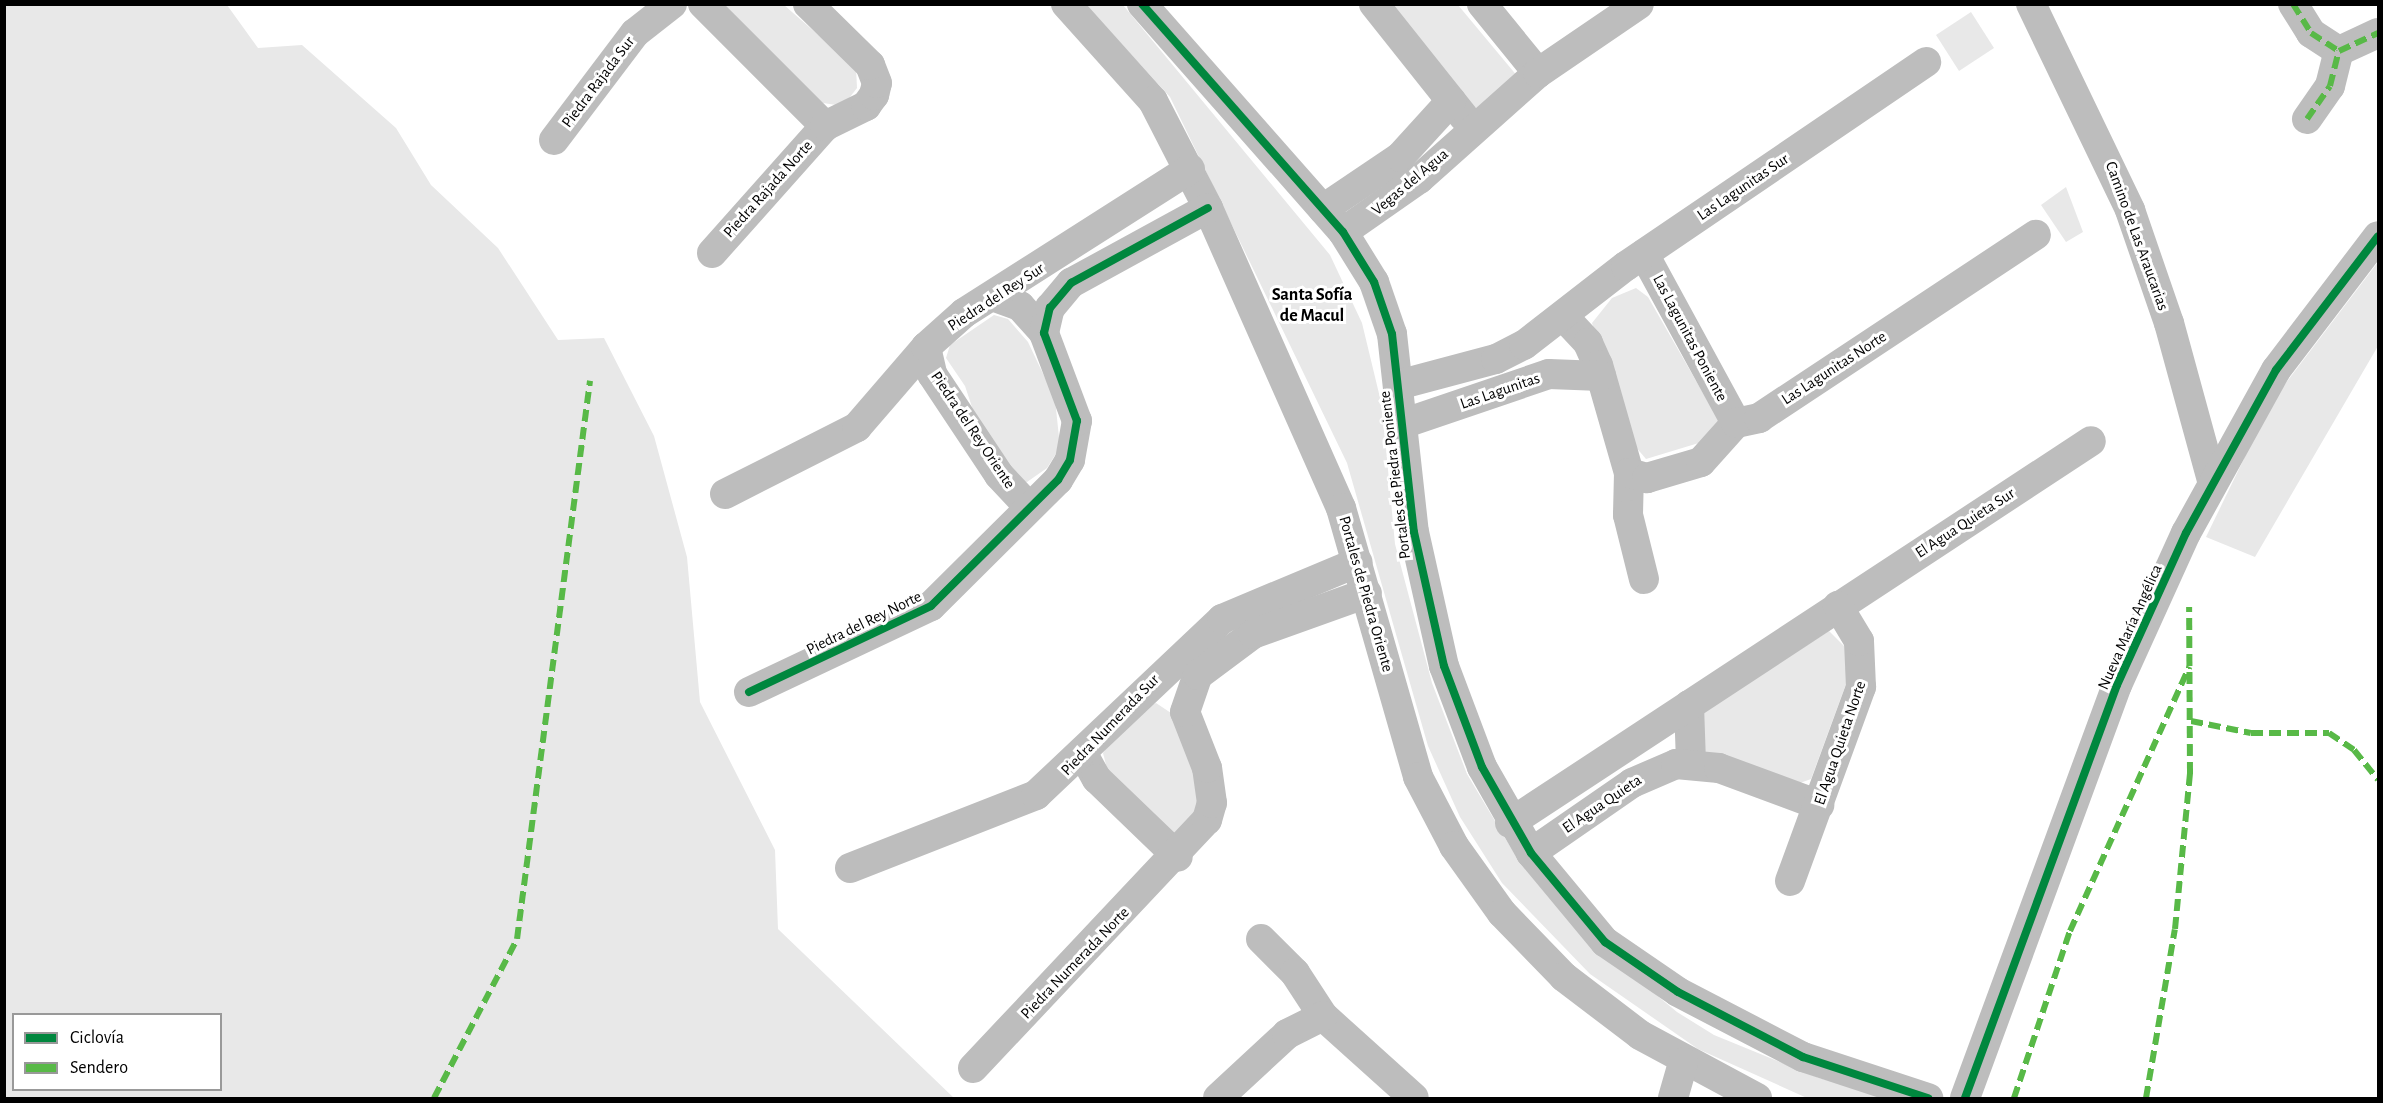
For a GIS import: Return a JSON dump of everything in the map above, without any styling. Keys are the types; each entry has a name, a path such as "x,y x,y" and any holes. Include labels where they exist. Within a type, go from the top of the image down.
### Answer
{"street":[{"name":"Piedra Rajada Sur","path":"554,140 635,33 672,4"},
{"path":"703,4 825,126 866,106 877,83 870,65 808,4"},
{"name":"Portales de Piedra Oriente","path":"1066,4 1137,79 1190,169 1208,207 1341,508 1418,777 1477,881 1564,977 1683,1062 1716,1090 1757,1098"},
{"name":"Portales de Piedra Poniente","path":"1142,4 1343,232 1385,310 1398,385 1414,532 1434,632 1456,704 1510,823 1531,853 1605,942 1678,992 1803,1057 1929,1098"},
{"path":"1374,4 1472,127"},
{"path":"1482,4 1538,73"},
{"name":"Vegas del Agua","path":"1343,232 1419,179 1472,127 1538,73 1639,4"},
{"name":"Camino de Las Araucarias","path":"2031,4 2086,111 2133,220 2212,480"},
{"path":"2293,4 2311,33 2339,51"},
{"path":"2339,51 2379,33"},
{"path":"2307,119 2330,86 2339,51"},
{"name":"Las Lagunitas Sur","path":"1563,317 1644,254 1926,62"},
{"name":"Vegas del Agua","path":"1323,209 1400,157 1450,101"},
{"name":"Piedra Rajada Norte","path":"712,252 825,126"},
{"name":"Piedra del Rey Sur","path":"725,494 856,427 926,348 992,296 1190,169"},
{"path":"1044,333 1050,308 1071,283 1208,207"},
{"name":"Las Lagunitas Norte","path":"1736,423 1759,418 2036,235"},
{"name":"Nueva María Angélica","path":"1965,1098 2118,685 2212,480 2298,336 2379,237"},
{"name":"Las Lagunitas Poniente","path":"1644,254 1736,423"},
{"name":"Piedra del Rey Norte","path":"749,693 931,606 1058,480 1076,440 1075,405 1044,333 1020,306 992,296"},
{"path":"1563,317 1588,343 1601,376 1629,473 1628,515 1644,579"},
{"name":"Las Lagunitas","path":"1398,385 1496,359 1563,317"},
{"name":"Piedra del Rey Oriente","path":"926,348 933,374 999,475 1029,507"},
{"name":"Las Lagunitas","path":"1402,424 1549,374 1601,376"},
{"path":"1629,473 1647,478 1701,462 1736,423"},
{"name":"El Agua Quieta Sur","path":"1838,606 2091,441"},
{"name":"Piedra Numerada Sur","path":"850,868 1013,808 1084,756 1135,699 1222,619 1358,562"},
{"path":"1135,699 1162,696 1185,712 1198,675 1232,645 1367,593"},
{"name":"El Agua Quieta","path":"1510,823 1838,606"},
{"name":"El Agua Quieta Norte","path":"1790,881 1819,806 1864,670 1859,642 1838,606"},
{"path":"1689,705 1691,763 1819,806"},
{"name":"Piedra Numerada Norte","path":"973,1068 1178,857 1202,829 1212,803 1207,768 1185,712"},
{"path":"1084,756 1097,779 1178,857"},
{"name":"El Agua Quieta","path":"1531,853 1648,774 1691,763"},
{"path":"1262,939 1295,974 1323,1016 1414,1098"},
{"path":"1218,1098 1287,1034 1323,1016"},
{"path":"1673,1098 1683,1062"}],"shaded area":[{"path":"5,4 227,5 258,48 302,45 396,128 431,185 498,248 558,340 604,338 654,436 687,557 700,702 775,850 778,929 954,1098 5,1098"},
{"path":"725,5 784,5 856,68 857,88 843,106 823,103"},
{"path":"1086,5 1123,5 1330,255 1362,323 1382,406 1395,544 1432,683 1467,774 1517,858 1576,929 1677,1012 1714,1035 1819,1078 1890,1098 1807,1098 1698,1049 1590,974 1502,883 1460,817 1428,746 1347,463 1170,97"},
{"path":"1391,5 1458,5 1518,77 1477,111"},
{"path":"1971,12 1994,48 1959,71 1936,35"},
{"path":"2066,187 2083,232 2066,242 2041,205"},
{"path":"2378,262 2378,346 2255,557 2206,537 2272,401"},
{"path":"1636,288 1648,297 1719,421 1702,442 1646,459 1629,439 1592,323 1612,298"},
{"path":"994,315 1008,319 1028,342 1055,399 1060,447 1047,468 1027,482 1019,481 975,416 965,386 946,358 950,345"},
{"path":"1829,631 1845,647 1850,673 1811,779 1800,783 1703,751 1698,715"},
{"path":"1156,703 1174,715 1202,796 1194,821 1176,839 1110,780 1103,753 1134,713"}],"marked path":[{"path":"2293,4 2311,33 2339,51 2378,33"},
{"path":"2307,119 2330,86 2339,51"},
{"path":"434,1098 517,939 590,381"},
{"path":"2146,1098 2175,929 2190,774 2189,607"},
{"path":"2014,1098 2070,931 2189,667"},
{"path":"2191,721 2251,733 2329,733 2354,750 2378,780"}],"cycle path":[{"path":"1142,4 1343,232 1374,282 1392,334 1414,532 1444,666 1482,767 1531,853 1605,942 1678,992 1803,1057 1928,1098"},
{"path":"749,692 931,606 1058,480 1070,460 1077,421 1044,333 1050,308 1071,283 1208,208"},
{"path":"1965,1098 2117,685 2186,533 2276,370 2378,236"}],"district":[{"name":"Santa Sofía de Macul","path":"1312,306"}]}
